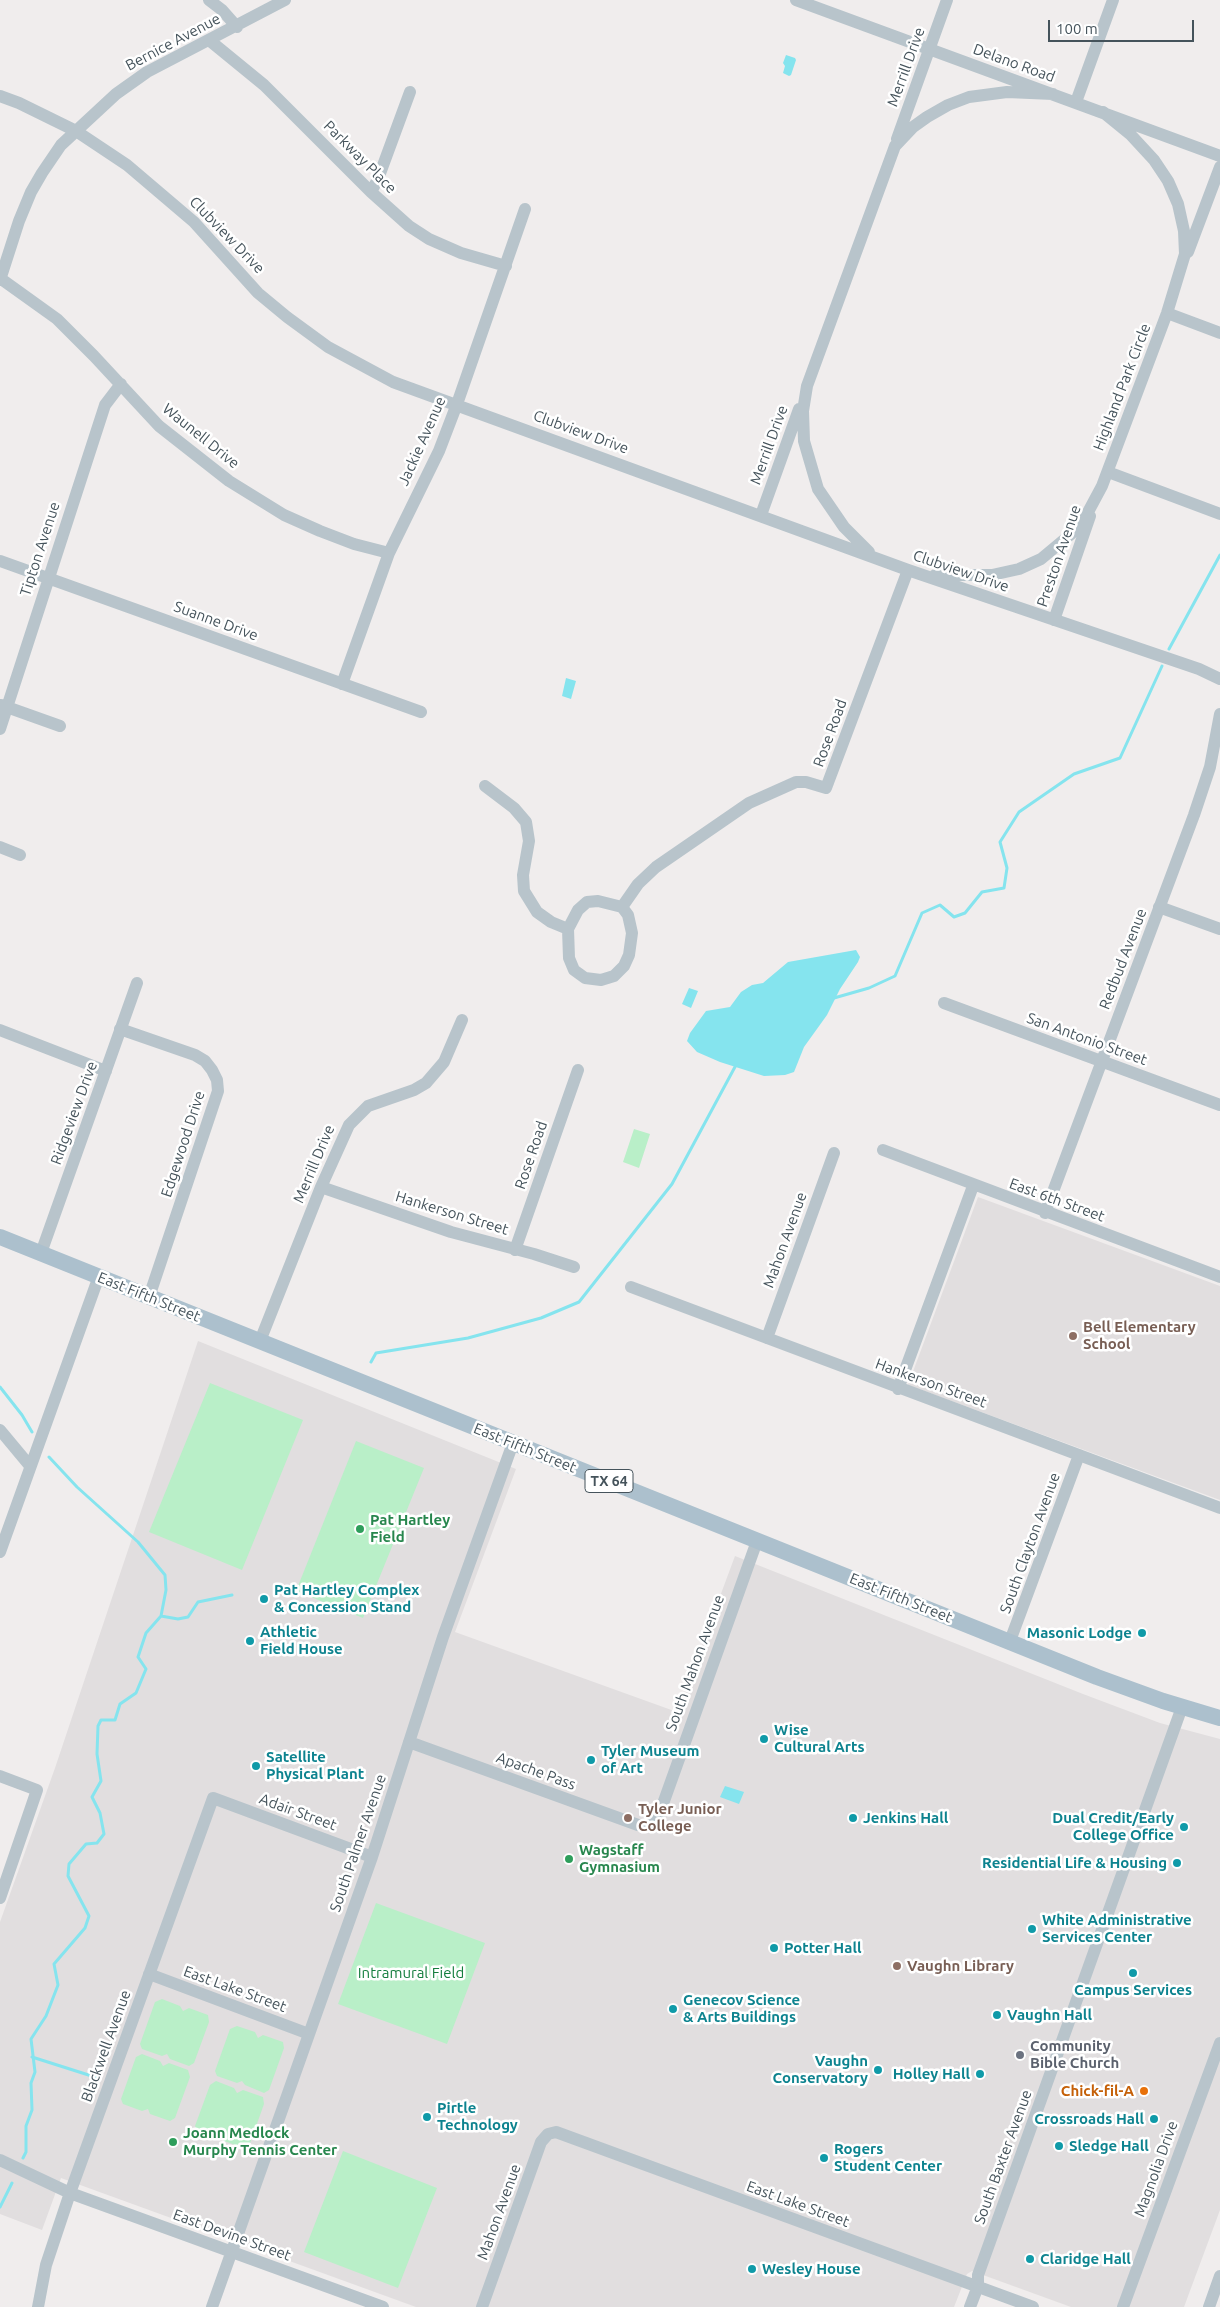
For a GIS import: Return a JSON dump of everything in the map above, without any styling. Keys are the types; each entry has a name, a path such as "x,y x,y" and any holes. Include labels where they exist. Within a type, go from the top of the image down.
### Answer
{"main road":[{"name":"East Fifth Street","path":"0,1237 1115,1684 1220,1718"}],"street":[{"path":"209,0 222,10 237,27"},
{"name":"Bernice Avenue","path":"0,279 19,221 31,192 61,145 116,94 147,72 237,27 285,0"},
{"name":"Delano Road","path":"796,0 1220,156"},
{"name":"Merrill Drive","path":"895,146 947,0"},
{"path":"1076,102 1114,0"},
{"name":"Parkway Place","path":"209,40 264,85 390,211 429,239 506,266"},
{"path":"371,192 378,179 410,92"},
{"path":"875,558 844,527 826,502 814,479 804,441 802,411 808,386 895,146 913,127 927,117 948,105 969,97 1007,92 1053,94"},
{"name":"Clubview Drive","path":"0,96 20,103 76,131 128,165 194,222 258,293 305,331 356,364 393,382 908,570 1199,669 1220,679"},
{"name":"Highland Park Circle","path":"922,574 992,575 1031,564 1054,550 1071,534 1094,503 1108,472 1184,264 1184,231 1178,204 1168,181 1158,165 1136,140 1103,112"},
{"path":"1184,264 1220,166"},
{"name":"Jackie Avenue","path":"342,684 389,553 438,451 457,404 525,209"},
{"name":"Waunell Drive","path":"0,279 57,319 159,426 229,481 284,515 354,544 389,553"},
{"path":"1167,313 1220,334"},
{"name":"Tipton Avenue","path":"0,729 3,706 48,578 105,405 121,384"},
{"name":"Merrill Drive","path":"761,515 808,386"},
{"path":"1108,472 1220,514"},
{"name":"Preston Avenue","path":"1054,620 1094,503"},
{"name":"Suanne Drive","path":"0,561 421,712"},
{"name":"Rose Road","path":"622,907 638,884 656,867 749,803 796,782 806,782 826,788 908,570"},
{"path":"3,706 60,726"},
{"name":"Redbud Avenue","path":"1045,1213 1194,815 1216,752 1220,714"},
{"path":"485,786 514,808 526,822 529,841 523,880 524,891 529,902 544,918 568,929"},
{"path":"0,848 20,855"},
{"path":"598,900 622,907 630,921 632,941 630,955 624,966 614,976 594,980 585,978 574,970 569,958 568,929 578,910 587,902 598,900"},
{"path":"1160,907 1220,930"},
{"name":"Ridgeview Drive","path":"41,1253 137,983"},
{"name":"San Antonio Street","path":"944,1002 1220,1105"},
{"name":"Merrill Drive","path":"260,1341 321,1187 349,1125 368,1106 414,1090 426,1083 444,1062 462,1020"},
{"path":"0,1030 106,1071"},
{"name":"Edgewood Drive","path":"120,1030 195,1055 205,1061 217,1080 218,1091 150,1297"},
{"name":"Rose Road","path":"515,1250 578,1070"},
{"name":"East 6th Street","path":"883,1150 973,1186 1220,1277"},
{"name":"Mahon Avenue","path":"767,1338 834,1152"},
{"path":"898,1389 973,1186"},
{"name":"Hankerson Street","path":"321,1187 451,1232 574,1268"},
{"path":"1,1544 100,1276"},
{"name":"Hankerson Street","path":"631,1288 1220,1508"},
{"path":"0,1430 30,1466"},
{"name":"South Palmer Avenue","path":"212,2307 372,1857 443,1637 513,1443"},
{"name":"South Clayton Avenue","path":"1010,1642 1079,1455"},
{"name":"South Mahon Avenue","path":"653,1823 659,1815 757,1541"},
{"name":"South Baxter Avenue","path":"970,2307 978,2286 978,2275 1182,1707"},
{"name":"Apache Pass","path":"409,1742 638,1826 653,1823"},
{"path":"0,1776 37,1790 4,1876 0,1898"},
{"name":"Adair Street","path":"213,1798 372,1857"},
{"name":"Blackwell Avenue","path":"38,2307 46,2265 70,2193 213,1798"},
{"name":"East Lake Street","path":"149,1974 309,2034"},
{"name":"Magnolia Drive","path":"1123,2307 1214,2079 1220,2043"},
{"name":"Mahon Avenue","path":"482,2307 541,2142 551,2133"},
{"name":"East Lake Street","path":"551,2133 573,2138 1033,2307"},
{"name":"East Devine Street","path":"0,2160 70,2193 383,2307"},
{"path":"1209,2307 1220,2276"}],"shaded area":[{"name":"Bell Elementary School","path":"978,1197 1220,1286 1220,1500 908,1385"},
{"name":"Tyler Junior College","path":"198,1341 516,1469 455,1632 677,1712 735,1556 1083,1694 1160,1723 1220,1739 1220,2210 1184,2307 1071,2307 972,2271 967,2274 954,2307 416,2307 61,2178 42,2230 0,2214 0,1922 55,1768"}],"green space":[{"path":"634,1129 650,1134 639,1168 623,1162"},
{"path":"210,1383 303,1420 242,1570 149,1532"},
{"name":"Pat Hartley Field","path":"356,1441 424,1468 363,1618 296,1591"},
{"name":"Intramural Field","path":"376,1903 485,1943 447,2044 338,2004"},
{"path":"162,1999 180,2006 183,2011 189,2008 208,2015 209,2022 194,2063 189,2066 170,2059 167,2054 162,2056 142,2049 140,2044 155,2002"},
{"path":"237,2026 255,2032 258,2038 263,2035 283,2042 284,2048 269,2090 264,2093 245,2085 242,2081 237,2083 217,2076 215,2071 230,2029"},
{"path":"142,2054 160,2061 163,2066 169,2063 188,2070 190,2077 175,2118 170,2121 150,2114 148,2109 142,2111 123,2104 121,2099 136,2057"},
{"path":"216,2081 234,2088 237,2093 243,2090 263,2097 264,2104 249,2146 244,2148 224,2141 222,2136 216,2139 197,2131 195,2126 210,2085"},
{"path":"343,2151 437,2188 398,2288 304,2252"}],"water":[{"path":"786,55 796,60 789,76 783,73 785,66 783,63"},
{"path":"566,678 576,681 571,699 562,696"},
{"path":"856,950 860,957 858,962 840,989 827,1015 804,1047 794,1072 785,1075 764,1076 720,1062 697,1052 687,1041 690,1033 706,1011 730,1007 741,992 752,985 763,983 788,962"},
{"path":"689,988 698,991 691,1008 682,1004"},
{"path":"725,1786 744,1792 739,1804 720,1797"}],"waterway":[{"path":"1169,649 1220,555"},
{"path":"834,998 869,988 895,976 922,913 940,905 954,917 965,913 982,892 1004,888 1007,868 1000,842 1019,812 1074,774 1120,758 1162,666"},
{"path":"371,1362 376,1353 468,1338 541,1318 579,1302 672,1184 736,1065"},
{"path":"0,1387 22,1415 32,1432"},
{"path":"23,2158 26,2152 26,2126 32,2110 31,2083 35,2072 31,2039 46,2016 58,1985 54,1964 85,1928 89,1916 68,1876 69,1864 86,1844 97,1843 104,1834 100,1813 92,1797 101,1781 97,1754 98,1726 101,1720 115,1720 120,1704 136,1693 146,1669 138,1657 146,1633 161,1616 166,1590 165,1575 138,1542 77,1487 49,1457"},
{"path":"161,1616 178,1619 188,1617 198,1602 232,1595"},
{"path":"32,2057 98,2078"},
{"path":"0,2207 12,2183"}],"place":[{"name":"Bell Elementary School","path":"1073,1336"},
{"name":"Pat Hartley Field","path":"360,1529"},
{"name":"Pat Hartley Complex & Concession Stand","path":"264,1599"},
{"name":"Masonic Lodge","path":"1142,1633"},
{"name":"Athletic Field House","path":"250,1641"},
{"name":"Wise Cultural Arts","path":"764,1739"},
{"name":"Tyler Museum of Art","path":"591,1760"},
{"name":"Satellite Physical Plant","path":"256,1766"},
{"name":"Tyler Junior College","path":"628,1818"},
{"name":"Jenkins Hall","path":"853,1818"},
{"name":"Dual Credit/Early College Office","path":"1184,1827"},
{"name":"Wagstaff Gymnasium","path":"569,1859"},
{"name":"Residential Life & Housing","path":"1177,1863"},
{"name":"White Administrative Services Center","path":"1032,1929"},
{"name":"Potter Hall","path":"774,1948"},
{"name":"Vaughn Library","path":"897,1966"},
{"name":"Campus Services","path":"1133,1973"},
{"name":"Genecov Science & Arts Buildings","path":"673,2009"},
{"name":"Vaughn Hall","path":"997,2015"},
{"name":"Community Bible Church","path":"1020,2055"},
{"name":"Vaughn Conservatory","path":"878,2070"},
{"name":"Holley Hall","path":"980,2074"},
{"name":"Chick-fil-A","path":"1144,2091"},
{"name":"Pirtle Technology","path":"427,2117"},
{"name":"Crossroads Hall","path":"1154,2119"},
{"name":"Joann Medlock Murphy Tennis Center","path":"173,2142"},
{"name":"Sledge Hall","path":"1059,2146"},
{"name":"Rogers Student Center","path":"824,2158"},
{"name":"Claridge Hall","path":"1030,2259"},
{"name":"Wesley House","path":"752,2269"}]}
